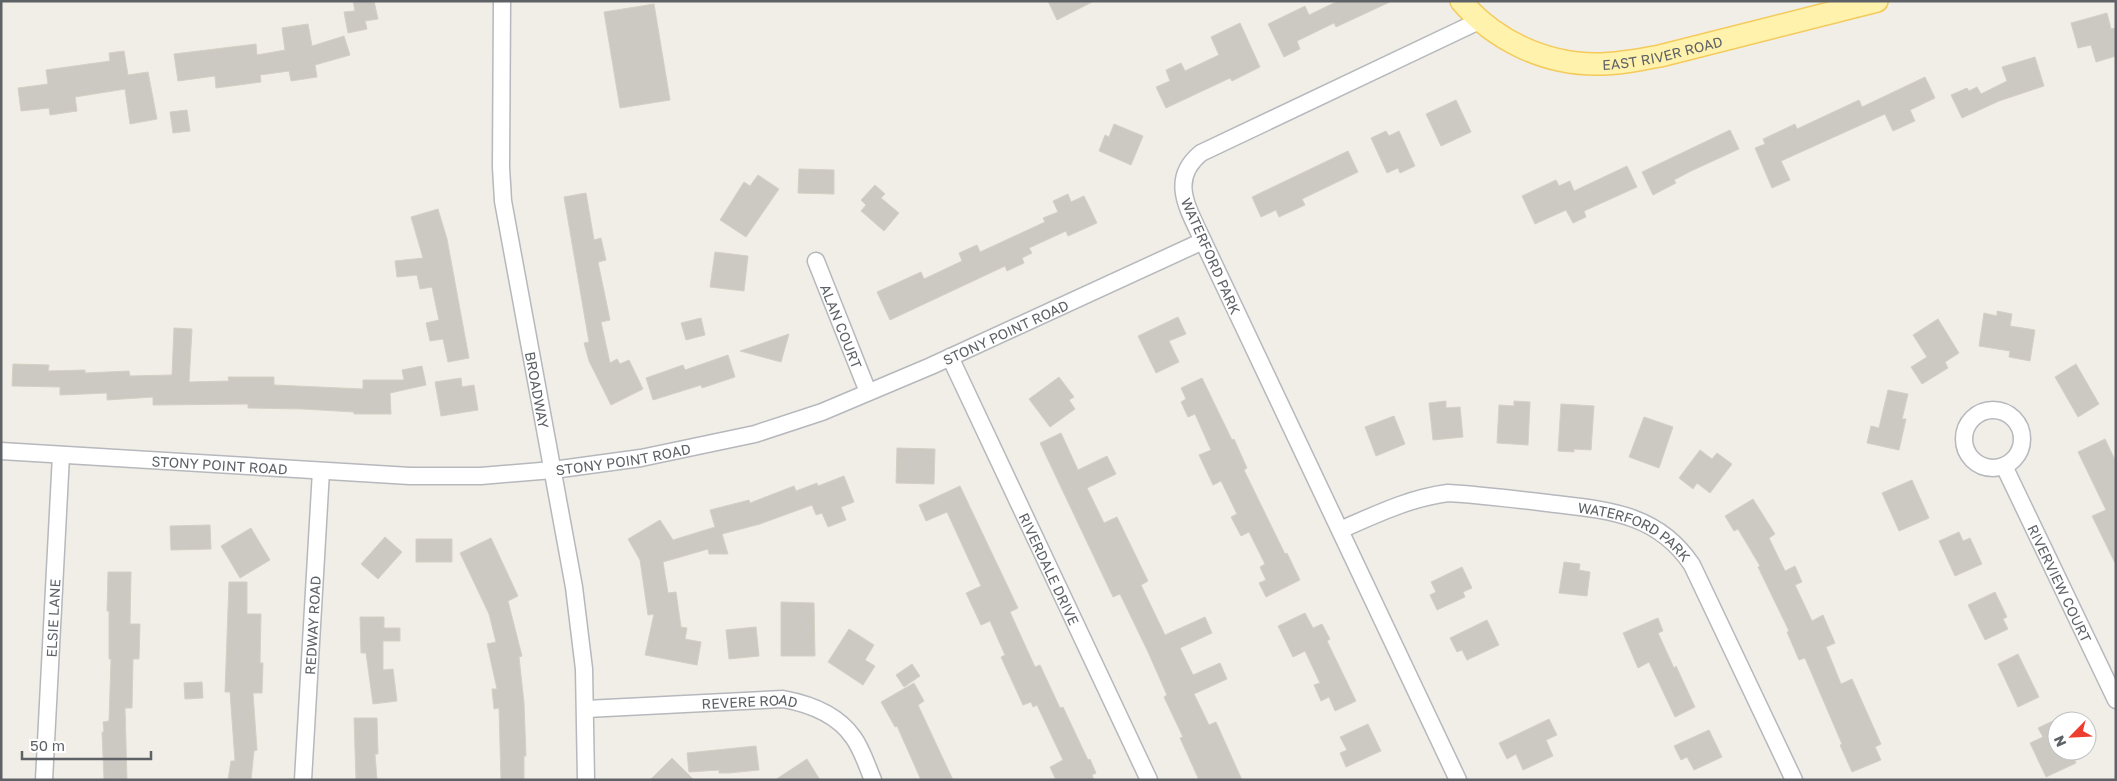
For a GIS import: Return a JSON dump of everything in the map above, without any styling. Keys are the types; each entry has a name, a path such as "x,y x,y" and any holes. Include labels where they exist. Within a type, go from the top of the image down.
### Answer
{"main road":[{"name":"EAST RIVER ROAD","path":"1461,1 1479,21 1516,45 1533,52 1572,62 1611,64 1685,50 1877,1"}],"street":[{"name":"BROADWAY","path":"502,1 501,167 503,201 574,586 584,669 586,780"},
{"name":"WATERFORD PARK","path":"1458,780 1203,241 1183,196 1183,187 1184,176 1188,168 1201,153 1479,21"},
{"name":"STONY POINT ROAD","path":"1,451 410,476 481,476 553,470 641,458 754,434 822,412 950,357 1203,241"},
{"name":"ALAN COURT","path":"816,260 868,392"},
{"name":"RIVERDALE DRIVE","path":"950,357 1149,780"},
{"name":"ELSIE LANE","path":"44,780 61,455"},
{"name":"RIVERVIEW COURT","path":"2004,466 2116,700"},
{"name":"REDWAY ROAD","path":"303,780 321,471"},
{"name":"WATERFORD PARK","path":"1340,530 1404,503 1429,495 1448,492 1622,513 1654,527 1682,550 1692,565 1794,780"},
{"name":"REVERE ROAD","path":"586,709 783,699 805,703 823,711 854,737 873,780"}],"building":[{"path":"353,1 374,1 378,19 365,21 367,29 348,33 344,12 355,11"},
{"path":"1048,1 1094,1 1057,20"},
{"path":"1338,1 1392,1 1336,27 1334,23 1297,41 1300,49 1284,57 1268,24 1305,6 1309,15"},
{"path":"654,4 670,100 620,108 604,12"},
{"path":"2107,13 2111,29 2116,28 2116,56 2096,62 2091,45 2078,48 2071,23"},
{"path":"1240,23 1260,67 1232,81 1230,78 1166,108 1156,87 1170,81 1166,70 1181,63 1185,71 1219,55 1211,37"},
{"path":"308,24 312,46 344,36 350,55 315,65 317,77 291,81 289,71 260,75 261,82 216,88 215,76 178,81 174,54 256,44 257,55 285,50 282,28"},
{"path":"124,51 128,75 148,72 157,119 130,124 125,89 75,97 77,111 50,115 49,108 21,111 18,88 48,84 46,70 110,61 109,53"},
{"path":"2035,57 2044,86 1999,101 1962,118 1951,95 1967,88 1969,91 1977,87 1981,94 2007,81 2002,67"},
{"path":"1925,77 1935,98 1910,110 1915,121 1893,131 1885,114 1781,161 1790,180 1772,188 1755,148 1765,144 1763,139 1795,124 1797,129 1859,100 1862,107"},
{"path":"1456,100 1471,132 1441,146 1426,114"},
{"path":"187,110 190,131 173,133 170,112"},
{"path":"1114,124 1143,136 1131,165 1099,151 1105,135 1109,137"},
{"path":"1730,130 1739,149 1674,180 1676,183 1653,195 1642,172"},
{"path":"1386,131 1389,136 1399,131 1415,166 1400,173 1398,168 1387,173 1371,138"},
{"path":"1348,151 1358,172 1302,199 1305,205 1279,217 1276,210 1261,217 1252,197"},
{"path":"1627,166 1637,187 1584,211 1586,217 1573,223 1566,210 1535,224 1522,196 1556,180 1559,186 1570,181 1574,191"},
{"path":"799,169 834,170 834,194 798,193"},
{"path":"758,175 779,189 746,237 720,220 744,182 750,186"},
{"path":"875,185 885,194 881,198 899,213 884,231 861,211 866,205 861,200"},
{"path":"586,193 594,240 601,238 606,260 598,262 610,320 601,322 610,363 617,359 620,364 629,360 643,389 611,405 589,361 584,343 589,342 564,197"},
{"path":"1068,194 1071,202 1084,196 1097,223 1068,236 1066,231 1029,248 1032,253 1022,258 1024,263 1007,271 1005,266 890,320 877,292 921,272 924,279 962,261 959,253 977,245 980,252 1045,222 1043,218 1058,212 1053,201"},
{"path":"438,209 447,239 469,358 448,362 443,339 430,341 426,323 439,320 432,287 420,289 417,275 397,277 395,261 423,258 411,217"},
{"path":"715,252 748,256 744,291 710,287"},
{"path":"1997,311 2012,314 2010,326 2035,330 2030,361 2009,357 2010,351 1979,346 1984,313 1997,316"},
{"path":"1178,317 1186,334 1169,341 1179,362 1156,373 1138,336"},
{"path":"701,318 705,335 686,340 681,323"},
{"path":"1938,319 1959,353 1945,362 1948,368 1922,384 1911,367 1927,357 1913,335"},
{"path":"174,328 192,329 189,382 229,381 228,377 274,377 274,385 363,389 363,380 404,380 402,370 422,366 426,385 390,393 391,414 354,414 354,412 303,409 248,408 248,404 153,405 153,397 107,400 107,393 60,395 60,387 12,386 13,364 49,365 48,371 85,370 85,373 129,371 130,376 172,375"},
{"path":"789,334 781,362 740,351"},
{"path":"728,355 735,377 702,388 701,385 653,400 646,378 683,365 685,370"},
{"path":"2076,364 2099,404 2078,417 2055,377"},
{"path":"1059,377 1074,397 1069,400 1075,409 1050,427 1029,399"},
{"path":"461,378 462,387 474,385 478,410 441,416 435,382"},
{"path":"1202,378 1232,440 1234,439 1247,468 1244,470 1285,554 1287,553 1300,580 1266,597 1259,583 1266,580 1260,567 1265,564 1249,532 1241,536 1231,517 1237,514 1221,481 1213,485 1199,455 1211,450 1195,414 1188,417 1181,402 1186,399 1181,388"},
{"path":"1888,390 1908,394 1902,419 1906,419 1899,450 1867,443 1871,426 1879,428"},
{"path":"1446,401 1446,408 1460,407 1463,437 1433,440 1429,403"},
{"path":"1514,401 1530,402 1528,445 1497,443 1499,405 1514,406"},
{"path":"1561,404 1594,406 1591,450 1574,449 1574,452 1558,451"},
{"path":"1394,416 1405,444 1376,456 1365,427"},
{"path":"1644,417 1673,427 1659,468 1629,457"},
{"path":"1061,433 1078,470 1107,456 1116,474 1087,488 1104,523 1117,517 1148,581 1141,585 1165,635 1205,617 1212,633 1180,648 1193,675 1220,663 1227,679 1194,694 1209,725 1216,722 1242,780 1199,780 1180,738 1183,737 1164,697 1167,695 1148,652 1120,594 1113,597 1040,443"},
{"path":"2105,439 2116,462 2116,565 2092,516 2106,510 2078,452"},
{"path":"897,448 935,449 934,484 896,483"},
{"path":"1700,450 1712,459 1717,453 1732,464 1710,493 1697,483 1693,489 1679,478"},
{"path":"844,476 854,502 841,507 846,520 828,527 822,513 816,515 812,505 760,524 722,534 728,554 709,554 708,549 663,562 668,593 676,592 681,627 687,628 685,639 701,642 697,665 645,655 654,614 648,615 640,560 628,539 660,520 673,540 715,527 710,510 749,500 750,503 794,486 796,491 817,483 818,486"},
{"path":"1912,480 1929,518 1899,531 1882,493"},
{"path":"960,486 1018,608 1010,612 1035,667 1040,665 1060,708 1063,707 1096,773 1092,775 1094,780 1056,780 1050,767 1063,760 1037,705 1033,707 1031,702 1023,705 1001,657 1005,655 990,621 981,625 966,593 981,586 947,512 926,521 919,505"},
{"path":"1753,499 1775,534 1769,538 1785,571 1795,566 1802,582 1795,585 1812,621 1823,615 1835,643 1826,647 1841,684 1852,679 1881,744 1875,747 1881,760 1852,772 1805,658 1799,660 1787,632 1789,631 1758,567 1760,566 1738,529 1734,531 1725,516"},
{"path":"210,525 211,549 171,550 170,526"},
{"path":"251,528 270,560 240,578 221,546"},
{"path":"1959,532 1963,541 1970,538 1982,564 1955,576 1939,541"},
{"path":"385,537 402,552 378,579 361,564"},
{"path":"491,538 518,596 508,601 522,656 519,657 524,703 526,756 524,756 524,780 501,780 499,708 494,709 492,689 497,689 487,644 496,642 489,614 460,553"},
{"path":"416,539 452,539 452,562 416,562"},
{"path":"1564,562 1580,564 1579,570 1590,572 1587,596 1559,593"},
{"path":"1462,567 1472,588 1463,592 1465,597 1437,610 1430,595 1436,592 1431,582"},
{"path":"108,572 131,572 130,624 140,624 139,659 133,659 132,708 125,708 127,780 104,780 102,732 104,732 103,722 109,721 111,659 109,659 109,611 107,611"},
{"path":"229,582 247,582 247,614 261,614 260,663 263,663 262,693 253,693 257,750 254,751 251,780 228,780 231,761 235,761 230,692 225,692"},
{"path":"1995,592 2007,617 2003,619 2008,629 1985,640 1968,605"},
{"path":"781,602 814,603 815,656 781,656"},
{"path":"1305,613 1313,628 1322,624 1330,639 1327,641 1356,701 1335,711 1329,697 1321,701 1314,685 1320,683 1305,651 1293,657 1278,626"},
{"path":"360,617 384,617 384,628 400,628 400,641 383,641 383,670 393,669 397,701 373,704 366,653 361,653"},
{"path":"1658,618 1663,631 1658,633 1695,707 1675,717 1649,662 1638,668 1623,633"},
{"path":"1487,620 1499,645 1467,660 1462,650 1457,652 1450,638"},
{"path":"756,627 759,656 729,659 726,630"},
{"path":"849,629 874,645 865,660 875,666 863,685 828,662"},
{"path":"2018,654 2039,697 2018,707 1998,664"},
{"path":"912,664 920,676 904,687 896,675"},
{"path":"202,682 203,698 185,699 184,683"},
{"path":"914,683 924,701 918,705 953,780 921,780 897,726 895,727 881,702"},
{"path":"354,718 377,718 378,754 375,754 377,780 356,780"},
{"path":"1549,719 1557,735 1546,740 1553,756 1523,770 1516,754 1507,759 1499,743"},
{"path":"1368,724 1381,751 1346,767 1340,753 1347,750 1340,737"},
{"path":"2047,724 2047,761 2075,761 2076,763 2046,777 2030,743 2043,737 2038,728"},
{"path":"1709,730 1722,757 1694,770 1687,757 1681,760 1674,746"},
{"path":"756,746 759,770 729,773 719,773 719,770 689,772 687,753"},
{"path":"672,758 694,780 650,780"},
{"path":"807,759 820,780 775,780"}]}
